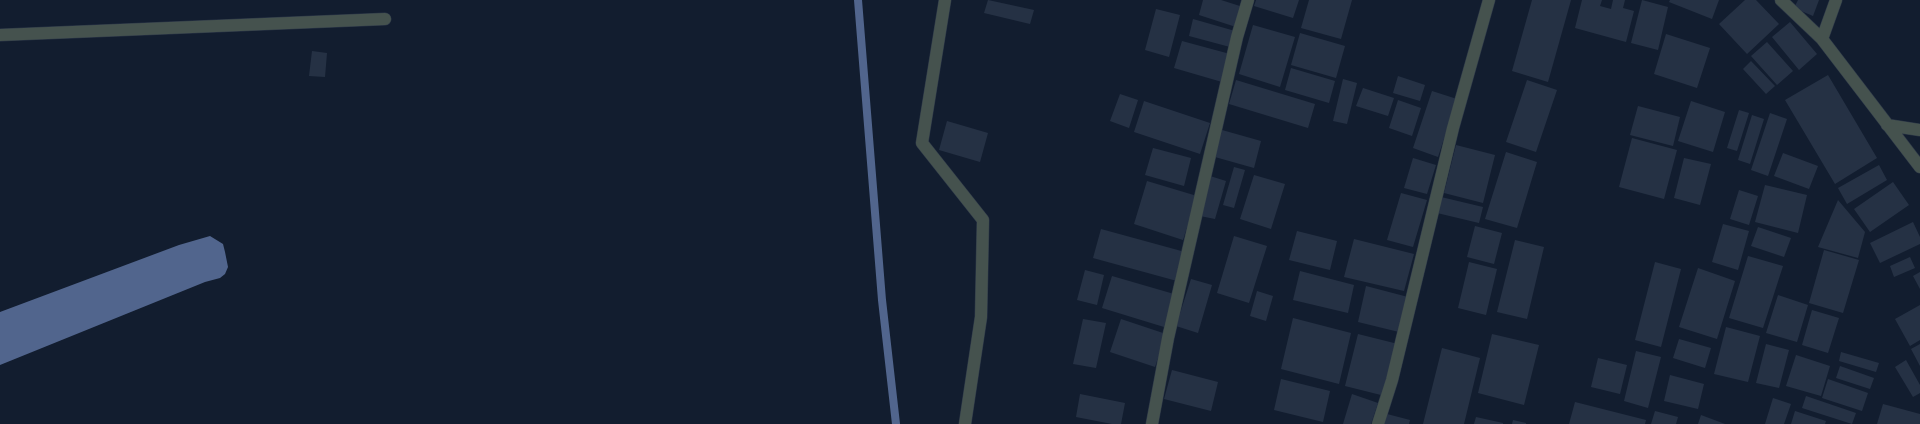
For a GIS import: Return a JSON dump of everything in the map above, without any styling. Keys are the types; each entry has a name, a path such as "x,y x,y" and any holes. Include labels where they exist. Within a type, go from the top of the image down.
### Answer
{"street":[{"path":"945,0 922,143 983,220 981,316 965,424"},
{"path":"1152,424 1168,338 1237,37 1248,0"},
{"path":"1378,424 1392,380 1452,128 1489,0"},
{"path":"1781,0 1822,39 1920,167"},
{"path":"1822,39 1836,0"},
{"path":"0,35 385,19"},
{"path":"1887,125 1920,130"}],"water":[{"path":"210,236 223,244 225,252 228,267 225,274 220,278 205,282 0,365 0,312 179,245"}],"building":[{"path":"988,0 1034,10 1030,24 984,13"},
{"path":"1203,0 1221,0 1243,7 1236,27 1199,15"},
{"path":"1256,0 1299,0 1293,18 1254,6"},
{"path":"1309,0 1352,0 1341,39 1301,28"},
{"path":"1532,0 1571,0 1548,82 1512,71"},
{"path":"1582,0 1602,0 1600,6 1611,9 1613,0 1625,0 1623,8 1634,11 1626,42 1575,28"},
{"path":"1642,0 1668,7 1658,50 1631,43"},
{"path":"1670,0 1719,0 1712,19 1669,2"},
{"path":"1745,0 1756,0 1779,24 1747,54 1719,24"},
{"path":"1798,0 1819,0 1813,16 1794,8"},
{"path":"1156,9 1180,15 1169,57 1145,50"},
{"path":"1193,19 1235,31 1230,47 1189,36"},
{"path":"1790,22 1817,54 1799,70 1772,37"},
{"path":"1253,25 1295,37 1280,87 1239,74"},
{"path":"1300,33 1345,46 1336,78 1291,65"},
{"path":"1666,34 1710,48 1697,88 1654,74"},
{"path":"1182,41 1230,54 1222,82 1174,68"},
{"path":"1767,42 1793,71 1777,85 1751,56"},
{"path":"312,51 327,53 325,77 309,76"},
{"path":"1751,61 1775,86 1766,94 1743,69"},
{"path":"1291,68 1335,81 1329,103 1285,90"},
{"path":"1828,75 1877,158 1835,184 1785,100"},
{"path":"1398,76 1425,85 1420,101 1393,93"},
{"path":"1343,79 1357,83 1347,124 1333,121"},
{"path":"1236,80 1315,104 1308,128 1229,104"},
{"path":"1527,80 1557,90 1536,152 1506,142"},
{"path":"1363,88 1394,98 1388,116 1356,106"},
{"path":"1432,91 1457,99 1438,157 1413,148"},
{"path":"1120,94 1138,100 1129,128 1110,121"},
{"path":"1398,100 1421,108 1412,136 1389,128"},
{"path":"1144,101 1210,123 1200,154 1134,132"},
{"path":"1691,101 1725,112 1713,152 1678,141"},
{"path":"1638,106 1680,117 1673,146 1630,135"},
{"path":"1739,110 1749,113 1737,151 1727,148"},
{"path":"1770,113 1787,119 1768,176 1751,170"},
{"path":"1752,115 1764,119 1750,164 1738,160"},
{"path":"947,121 988,133 980,162 939,150"},
{"path":"1222,130 1261,141 1254,168 1215,157"},
{"path":"1632,138 1677,150 1664,199 1619,187"},
{"path":"1456,145 1495,155 1483,203 1444,193"},
{"path":"1153,148 1191,158 1184,186 1145,175"},
{"path":"1506,152 1537,162 1517,228 1485,219"},
{"path":"1783,153 1818,166 1809,189 1774,176"},
{"path":"1413,158 1436,165 1427,194 1404,188"},
{"path":"1684,158 1711,164 1700,205 1674,198"},
{"path":"1879,165 1887,180 1847,204 1838,188"},
{"path":"1234,167 1245,170 1234,208 1223,205"},
{"path":"1254,175 1285,184 1271,229 1240,219"},
{"path":"1210,176 1226,181 1215,219 1200,216"},
{"path":"1147,181 1197,196 1183,240 1134,224"},
{"path":"1893,182 1909,205 1870,232 1854,209"},
{"path":"1765,185 1807,195 1798,233 1755,222"},
{"path":"1739,190 1758,196 1749,225 1730,219"},
{"path":"1401,193 1427,200 1413,247 1387,240"},
{"path":"1441,197 1483,207 1479,223 1437,213"},
{"path":"1838,200 1865,232 1858,258 1818,247"},
{"path":"1913,222 1920,237 1920,244 1880,263 1870,243"},
{"path":"1723,224 1749,231 1738,270 1712,262"},
{"path":"1475,226 1502,233 1494,264 1467,257"},
{"path":"1758,227 1791,238 1784,257 1751,246"},
{"path":"1101,229 1185,252 1177,281 1093,258"},
{"path":"1297,231 1337,241 1330,270 1289,260"},
{"path":"1234,236 1267,246 1249,303 1217,293"},
{"path":"1354,239 1414,254 1404,291 1344,277"},
{"path":"1515,240 1544,247 1527,319 1497,312"},
{"path":"1824,250 1859,260 1843,313 1809,303"},
{"path":"1748,256 1783,266 1763,328 1729,318"},
{"path":"1910,257 1915,268 1894,277 1890,266"},
{"path":"1469,262 1497,269 1486,315 1458,308"},
{"path":"1655,262 1681,269 1661,347 1635,340"},
{"path":"1698,268 1735,281 1717,339 1679,327"},
{"path":"1085,270 1104,275 1097,305 1077,300"},
{"path":"1300,271 1354,285 1348,313 1293,300"},
{"path":"1920,272 1920,289 1913,276"},
{"path":"1112,276 1174,294 1164,327 1102,308"},
{"path":"1191,279 1212,285 1198,333 1176,326"},
{"path":"1366,286 1408,297 1399,332 1358,322"},
{"path":"1257,291 1273,296 1266,321 1250,316"},
{"path":"1778,295 1808,305 1797,342 1766,333"},
{"path":"1920,305 1920,340 1910,346 1895,319"},
{"path":"1812,310 1839,318 1828,353 1802,345"},
{"path":"1293,318 1351,333 1339,384 1281,369"},
{"path":"1083,319 1106,323 1096,368 1073,364"},
{"path":"1121,319 1166,334 1155,367 1110,352"},
{"path":"1726,327 1760,336 1748,382 1714,374"},
{"path":"1358,334 1398,344 1385,396 1345,386"},
{"path":"1492,334 1539,345 1524,405 1478,393"},
{"path":"1679,339 1711,348 1705,368 1673,358"},
{"path":"1766,344 1789,350 1779,388 1756,383"},
{"path":"1920,344 1920,366 1911,349"},
{"path":"1442,348 1480,358 1464,424 1423,424"},
{"path":"1636,351 1661,357 1648,408 1624,401"},
{"path":"1841,352 1879,363 1876,372 1839,361"},
{"path":"1796,355 1830,366 1821,396 1786,386"},
{"path":"1598,358 1627,365 1620,394 1591,387"},
{"path":"1906,360 1920,385 1920,393 1913,397 1895,367"},
{"path":"1840,366 1874,378 1870,389 1836,378"},
{"path":"1172,370 1218,382 1211,411 1164,399"},
{"path":"1670,375 1704,384 1698,409 1664,401"},
{"path":"1281,379 1330,391 1323,422 1274,410"},
{"path":"1828,379 1868,393 1862,411 1822,398"},
{"path":"1080,394 1125,403 1121,424 1112,424 1076,417"},
{"path":"1352,394 1378,403 1371,424 1343,424"},
{"path":"1806,396 1856,413 1852,424 1802,408"},
{"path":"1773,398 1791,404 1784,424 1765,424"},
{"path":"1575,402 1646,420 1645,424 1569,424"},
{"path":"1883,404 1920,414 1920,424 1877,424"},
{"path":"1655,411 1678,417 1676,424 1651,424"},
{"path":"1795,411 1826,421 1825,424 1791,424"},
{"path":"1387,414 1410,420 1409,424 1384,424"},
{"path":"1701,415 1725,424 1698,424"},
{"path":"1476,417 1503,423 1503,424 1474,424"},
{"path":"1513,420 1526,423 1526,424 1512,424"}],"waterway":[{"path":"858,0 882,300 896,424"}]}
